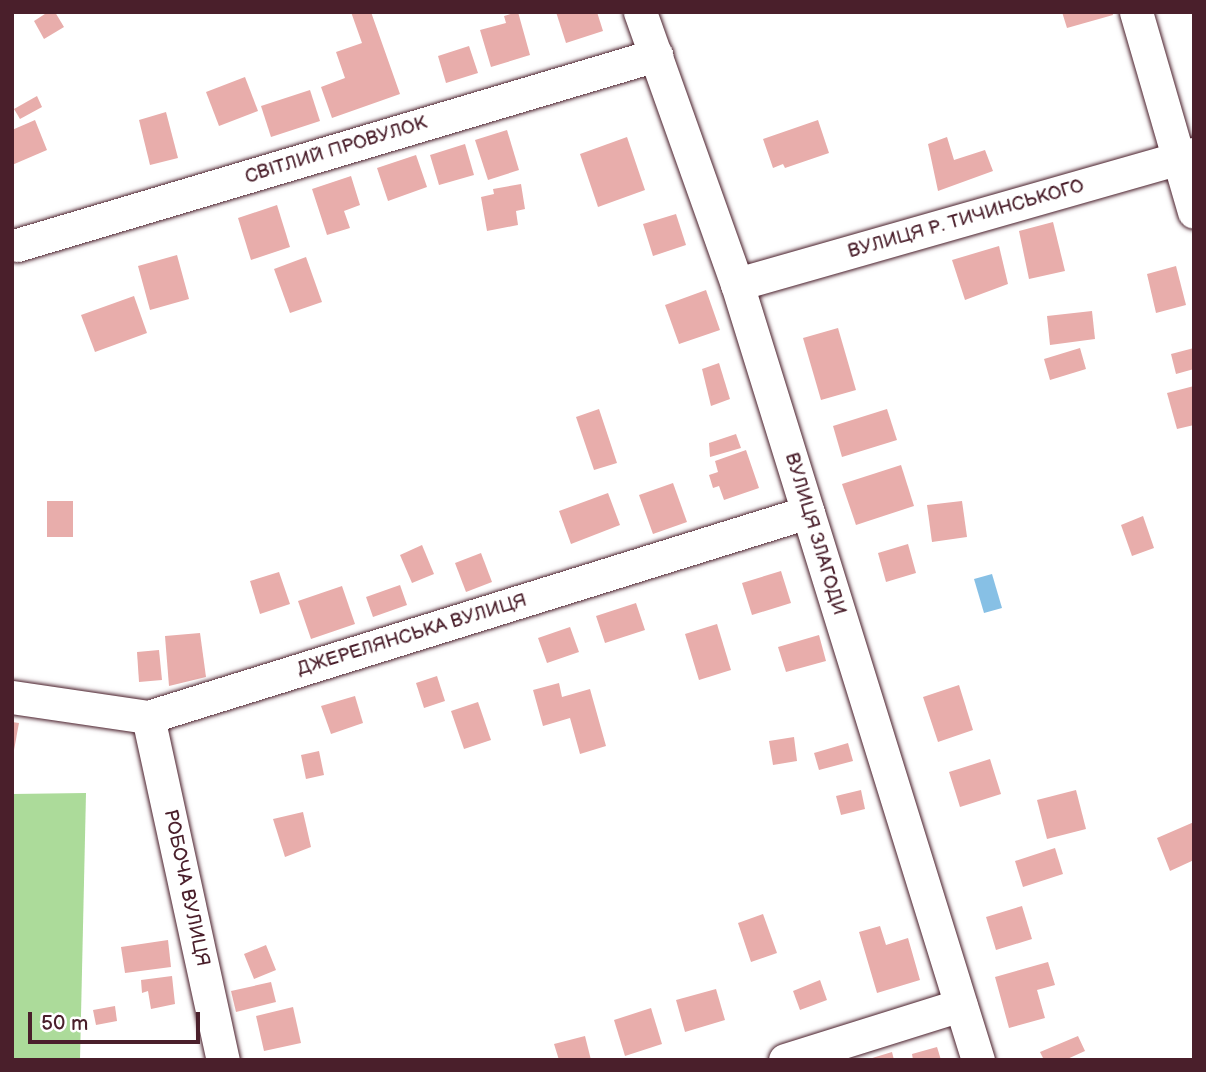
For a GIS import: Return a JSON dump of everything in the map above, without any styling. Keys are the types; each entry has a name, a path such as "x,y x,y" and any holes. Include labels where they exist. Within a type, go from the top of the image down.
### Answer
{"street":[{"name":"ВУЛИЦЯ ЗЛАГОДИ","path":"640,12 737,284 978,1060"},
{"path":"1136,12 1186,157 1194,212"},
{"name":"СВІТЛИЙ ПРОВУЛОК","path":"17,245 656,55"},
{"name":"ВУЛИЦЯ Р. ТИЧИНСЬКОГО","path":"737,284 1186,157"},
{"name":"ДЖЕРЕЛЯНСЬКА ВУЛИЦЯ","path":"12,697 148,717 808,512"},
{"name":"РОБОЧА ВУЛИЦЯ","path":"148,717 223,1060"},
{"path":"785,1060 961,1005"}],"green space":[{"path":"86,793 80,1060 12,1060 12,794"}],"water":[{"path":"992,574 1002,608 984,613 974,579"}],"building":[{"path":"48,12 55,12 64,27 44,39 34,21"},
{"path":"351,12 371,12 400,94 332,118 321,87 345,78 336,52 362,43"},
{"path":"518,12 530,55 491,67 480,30 506,23 504,16"},
{"path":"556,12 597,12 603,31 566,43"},
{"path":"1062,12 1112,12 1113,15 1067,28"},
{"path":"469,46 478,73 446,83 438,56"},
{"path":"245,77 258,111 219,126 206,92"},
{"path":"310,90 320,121 271,137 261,106"},
{"path":"37,96 42,107 20,119 14,109"},
{"path":"166,112 178,158 150,165 139,120"},
{"path":"35,120 47,150 12,165 12,130"},
{"path":"818,120 829,153 785,168 783,164 773,168 763,139"},
{"path":"507,130 519,170 488,180 475,140"},
{"path":"627,137 645,190 598,207 580,154"},
{"path":"947,137 954,160 985,150 993,171 938,191 928,144"},
{"path":"465,144 474,175 439,185 430,155"},
{"path":"416,155 427,187 388,201 377,168"},
{"path":"351,176 360,205 344,211 350,228 327,235 312,189"},
{"path":"521,184 525,209 516,211 518,225 487,231 481,197 494,194 493,189"},
{"path":"277,205 290,247 251,260 238,218"},
{"path":"676,214 686,245 653,256 643,224"},
{"path":"1053,222 1065,271 1029,279 1019,231"},
{"path":"999,246 1008,284 965,300 952,260"},
{"path":"177,255 189,299 150,310 138,266"},
{"path":"306,257 322,302 290,313 274,269"},
{"path":"1176,266 1186,305 1156,313 1147,274"},
{"path":"706,290 720,330 679,344 665,305"},
{"path":"134,296 147,333 95,352 81,315"},
{"path":"1092,311 1095,339 1050,345 1047,316"},
{"path":"838,328 856,390 821,400 803,338"},
{"path":"1080,348 1086,369 1050,380 1044,359"},
{"path":"1194,348 1194,369 1176,374 1171,354"},
{"path":"719,363 730,399 711,406 702,369"},
{"path":"1194,386 1194,425 1177,429 1167,393"},
{"path":"599,409 617,463 594,470 576,417"},
{"path":"887,409 897,440 842,457 833,426"},
{"path":"736,434 741,448 710,457 709,443"},
{"path":"746,450 759,488 724,500 719,486 713,488 709,475 718,472 715,461"},
{"path":"901,465 914,506 856,525 842,484"},
{"path":"673,483 687,522 653,534 639,495"},
{"path":"608,493 620,525 571,544 559,511"},
{"path":"47,501 73,501 73,537 47,537"},
{"path":"962,501 967,537 932,542 927,505"},
{"path":"1143,516 1154,548 1132,556 1121,525"},
{"path":"908,544 916,573 886,582 878,553"},
{"path":"422,545 434,574 412,583 400,555"},
{"path":"481,553 492,582 466,592 455,563"},
{"path":"781,571 791,603 752,615 742,583"},
{"path":"279,572 290,604 260,614 250,581"},
{"path":"400,585 407,605 373,617 366,597"},
{"path":"342,586 355,624 311,639 298,601"},
{"path":"636,603 645,630 605,643 596,616"},
{"path":"717,624 731,670 699,680 685,634"},
{"path":"570,627 579,652 547,663 538,638"},
{"path":"200,633 206,677 169,686 165,636"},
{"path":"819,635 826,661 786,672 778,647"},
{"path":"159,650 162,680 139,682 137,652"},
{"path":"437,676 445,701 424,708 416,683"},
{"path":"559,683 562,697 590,689 606,746 580,754 570,718 543,726 533,690"},
{"path":"959,685 973,730 938,742 923,697"},
{"path":"355,696 363,723 331,734 321,706"},
{"path":"478,702 491,740 464,749 451,711"},
{"path":"12,722 19,723 14,750 12,750"},
{"path":"794,737 797,761 773,765 769,741"},
{"path":"848,743 853,761 819,770 814,753"},
{"path":"319,751 324,775 306,779 301,755"},
{"path":"990,759 1001,794 960,807 949,772"},
{"path":"861,790 865,809 841,815 836,796"},
{"path":"1076,790 1086,829 1047,839 1037,800"},
{"path":"303,812 311,847 285,857 273,819"},
{"path":"1194,822 1194,860 1170,871 1157,838"},
{"path":"1055,848 1063,874 1023,887 1015,861"},
{"path":"1022,906 1032,939 996,950 986,917"},
{"path":"763,914 777,953 751,962 738,923"},
{"path":"880,926 886,945 908,938 920,980 877,993 859,932"},
{"path":"168,940 171,967 125,973 121,947"},
{"path":"266,945 276,970 254,979 244,954"},
{"path":"1048,962 1055,985 1037,990 1045,1018 1009,1028 995,977"},
{"path":"172,976 175,1004 151,1009 148,991 142,993 141,980"},
{"path":"820,980 827,1000 800,1010 793,991"},
{"path":"271,982 276,1002 236,1012 231,991"},
{"path":"716,989 725,1020 685,1032 676,1000"},
{"path":"115,1006 117,1021 96,1025 93,1010"},
{"path":"293,1007 301,1043 264,1051 256,1016"},
{"path":"651,1008 662,1044 625,1056 614,1020"},
{"path":"585,1036 591,1060 559,1060 554,1044"},
{"path":"1078,1036 1085,1051 1065,1060 1044,1060 1040,1052"},
{"path":"937,1047 941,1060 913,1060 912,1054"},
{"path":"892,1052 894,1060 869,1060 869,1059"}]}
